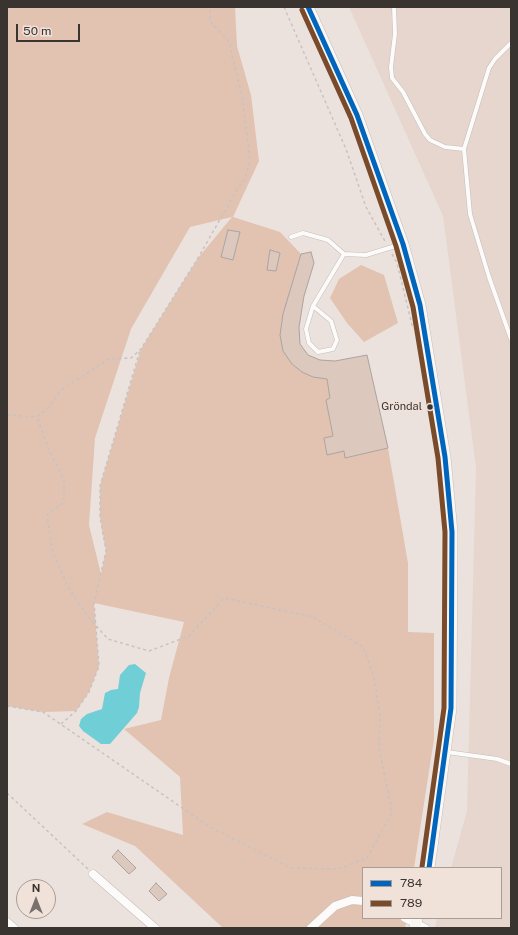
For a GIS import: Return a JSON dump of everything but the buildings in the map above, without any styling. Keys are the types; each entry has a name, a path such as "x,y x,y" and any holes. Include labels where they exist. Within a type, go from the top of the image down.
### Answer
{"main road":[{"path":"308,7 358,115 402,244 420,305 446,457 451,500 452,532 452,708 429,867"}],"street":[{"path":"93,874 155,928"},
{"path":"311,928 335,906 352,900 362,901"},
{"path":"407,919 418,924"},
{"path":"7,922 14,928"}],"lane":[{"path":"394,7 395,34 391,67 392,78 403,92 430,140 445,147 464,149"},
{"path":"511,43 495,59 489,68 464,149 470,214 489,277 511,339"},
{"path":"291,237 303,233 328,240 344,254 366,255 402,244"},
{"path":"313,306 331,321 336,340 333,349 318,352 309,343 306,329 313,306 344,254"},
{"path":"445,752 497,759 511,764"}],"path":[{"path":"61,724 76,711 89,692 99,666 94,603 106,551 100,517 100,486 141,349 198,258 235,193 246,177 250,159 242,95 230,43 210,21 210,7"},
{"path":"284,7 346,149 366,207 397,263 414,330"},
{"path":"7,415 37,417 48,408 61,390 109,359 131,358 141,349"},
{"path":"7,706 43,712 210,827 291,868 338,869 367,858 392,812 379,747 380,717 374,676 364,647 313,616 224,598 189,636 149,650 108,640 69,589 53,553 48,515 64,502 64,480 48,448 37,417"},
{"path":"7,794 93,874"}],"shaded area":[{"path":"7,7 235,7 237,46 251,95 259,161 233,217 280,232 301,254 281,324 283,351 292,364 302,372 313,377 327,379 330,398 326,400 333,436 324,438 327,455 344,451 346,458 388,448 408,563 408,632 434,633 434,739 414,867 362,867 362,919 407,919 405,928 223,928 135,846 82,824 107,812 183,835 180,777 124,729 161,720 169,678 184,622 94,603 99,666 89,692 76,711 43,712 7,706","holes":["232,217 198,258 141,349 100,486 100,517 106,551 101,574 89,525 95,438 131,329 190,227","228,230 240,232 233,260 221,257","270,250 280,253 276,271 267,270"]},
{"path":"349,7 511,7 511,928 435,928 437,919 502,919 502,867 451,867 467,811 476,468 443,216"},
{"path":"361,265 384,275 398,323 364,342 347,323 330,298 339,279"}],"water":[{"path":"135,664 146,673 140,693 137,713 110,744 101,744 83,731 79,726 81,719 87,714 102,709 105,693 118,689 120,675 129,665"}],"transit line":[{"name":"784","path":"308,7 357,115 403,244 420,305 445,457 452,532 451,708 429,867"},
{"name":"789","path":"302,10 351,118 396,246 413,307 438,458 445,532 444,708 422,867"}],"place":[{"name":"Gröndal","path":"430,407"}]}
